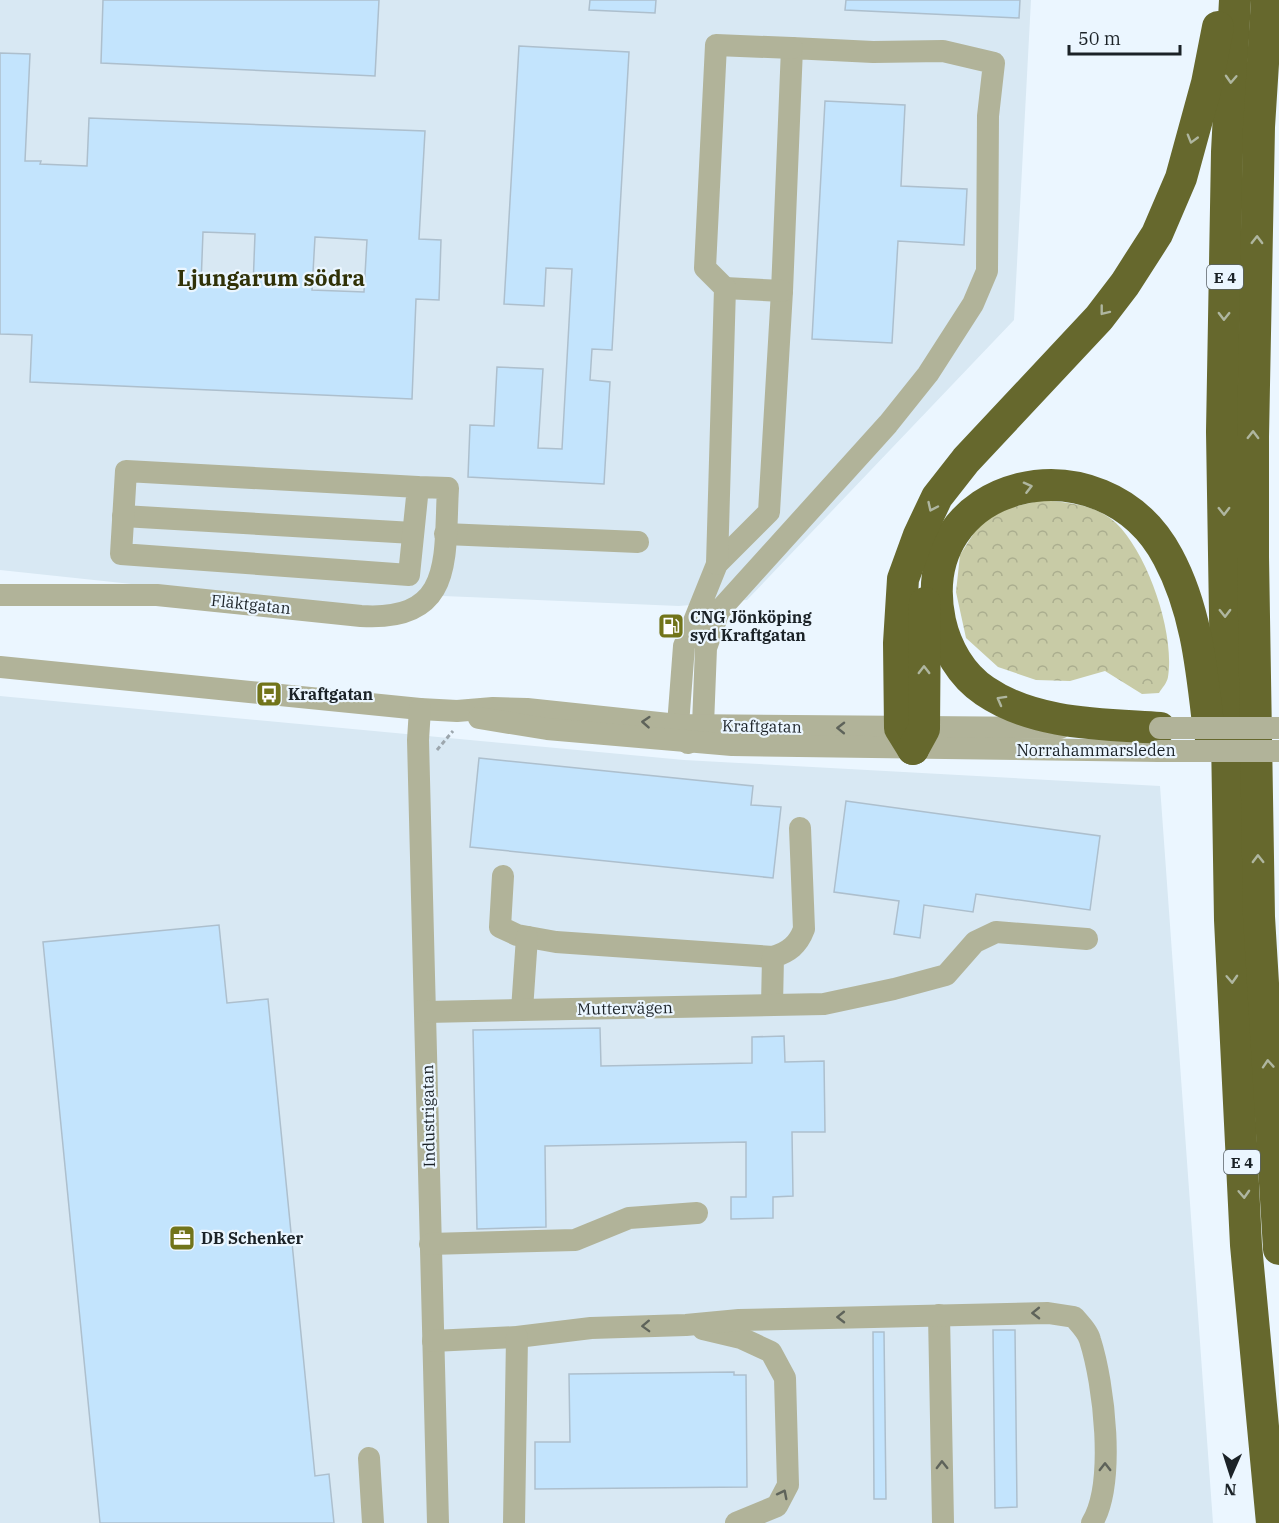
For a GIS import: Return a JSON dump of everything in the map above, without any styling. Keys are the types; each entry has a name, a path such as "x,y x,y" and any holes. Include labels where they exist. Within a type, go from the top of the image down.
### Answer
{"highway":[{"path":"912,735 898,643 903,579 919,535 937,497 966,460 1099,318 1157,234 1181,178 1196,125 1223,0"},
{"name":"E 4","path":"1235,0 1227,152 1222,432 1230,920 1246,1245 1272,1523"},
{"name":"E 4","path":"1267,0 1259,151 1253,557 1259,917 1279,1249"},
{"path":"912,735 925,600 932,574 955,533 975,510 1004,494 1034,484 1086,488 1116,501 1146,525 1168,555 1185,595 1198,647 1230,920"},
{"path":"944,552 937,581 937,604 942,631 949,649 964,672 984,691 1009,705 1049,717 1160,739"},
{"path":"1253,557 1279,802"}],"street":[{"path":"703,725 706,648 719,611 888,424 928,374 973,304 987,271 988,116 994,63 943,51 873,52 716,45 705,268 725,288 782,291"},
{"path":"717,564 769,512 782,291 792,48"},
{"path":"683,734 684,646 717,564 725,288"},
{"path":"126,471 418,487 409,575 121,554 126,471"},
{"name":"Fläktgatan","path":"0,595 157,595 361,616 408,612 424,602 435,591 442,572 448,489 418,487"},
{"path":"123,516 413,533"},
{"path":"445,534 638,542"},
{"name":"Kraftgatan","path":"0,667 420,709 457,711 493,708 526,709 683,734 912,735"},
{"name":"Industrigatan","path":"420,709 417,740 438,1523"},
{"name":"Kraftgatan","path":"683,734 703,725 912,735"},
{"name":"Norrahammarsleden","path":"1160,739 1279,728"},
{"name":"Norrahammarsleden","path":"912,735 1160,739 1279,751"},
{"path":"503,876 500,927 527,937 772,957 783,954 799,942 804,929 800,828"},
{"name":"Muttervägen","path":"426,1012 824,1004 946,975 975,942 996,932 1087,939"},
{"path":"522,1010 527,937"},
{"path":"772,957 772,1005"},
{"path":"430,1244 575,1240 629,1218 697,1213"},
{"path":"433,1341 517,1337 591,1328 686,1325 739,1320 1048,1313 1074,1317 1090,1337 1105,1437 1105,1477 1099,1511 1092,1523"},
{"path":"939,1315 943,1523"},
{"path":"686,1325 741,1338 771,1352 785,1378 788,1485 777,1506 736,1523"},
{"path":"514,1523 517,1337"},
{"path":"369,1458 373,1523"}],"shaded area":[{"path":"0,0 1031,0 1014,320 747,600 679,606 419,595 386,611 0,570"},
{"path":"0,696 684,760 1160,786 1213,1523 0,1523"}],"green space":[{"path":"1043,500 1081,505 1108,517 1128,537 1139,554 1157,595 1167,639 1168,677 1159,693 1142,694 1105,671 1070,681 1036,680 998,667 966,638 956,592 960,555 981,522 1009,508"}],"building":[{"path":"103,0 379,0 375,76 101,63"},
{"path":"590,0 656,0 655,13 589,10"},
{"path":"846,0 1020,0 1019,18 845,10"},
{"path":"519,46 629,52 612,350 592,349 590,380 610,382 604,484 468,477 470,425 494,426 497,367 543,369 538,448 562,449 572,269 546,268 544,306 504,304"},
{"path":"0,53 30,54 25,161 41,161 40,164 87,166 89,118 425,131 419,239 441,240 439,300 416,299 412,399 30,382 32,335 0,334","holes":["203,232 255,234 253,287 201,284","315,237 367,240 364,292 312,290"]},
{"path":"825,101 905,105 901,186 967,189 964,245 898,241 892,343 812,339"},
{"path":"479,758 753,786 751,805 781,807 773,878 470,847"},
{"path":"846,801 1100,836 1090,910 976,894 973,912 924,905 920,938 894,934 899,901 834,892"},
{"name":"DB Schenker","path":"219,925 227,1003 268,999 315,1476 329,1474 334,1523 100,1523 43,942"},
{"path":"600,1028 601,1066 752,1063 752,1037 784,1036 785,1062 824,1061 825,1132 792,1132 793,1196 773,1197 773,1218 731,1219 731,1197 746,1197 746,1142 545,1146 546,1227 477,1229 473,1030"},
{"path":"993,1330 1015,1330 1017,1507 995,1508"},
{"path":"873,1332 884,1332 886,1499 874,1499"},
{"path":"734,1372 734,1375 746,1375 747,1487 535,1489 535,1442 570,1442 569,1374"}],"place":[{"name":"CNG Jönköping syd Kraftgatan","path":"671,626"},
{"name":"Kraftgatan","path":"269,694"},
{"name":"DB Schenker","path":"182,1238"}],"district":[{"name":"Ljungarum södra","path":"271,277"}]}
